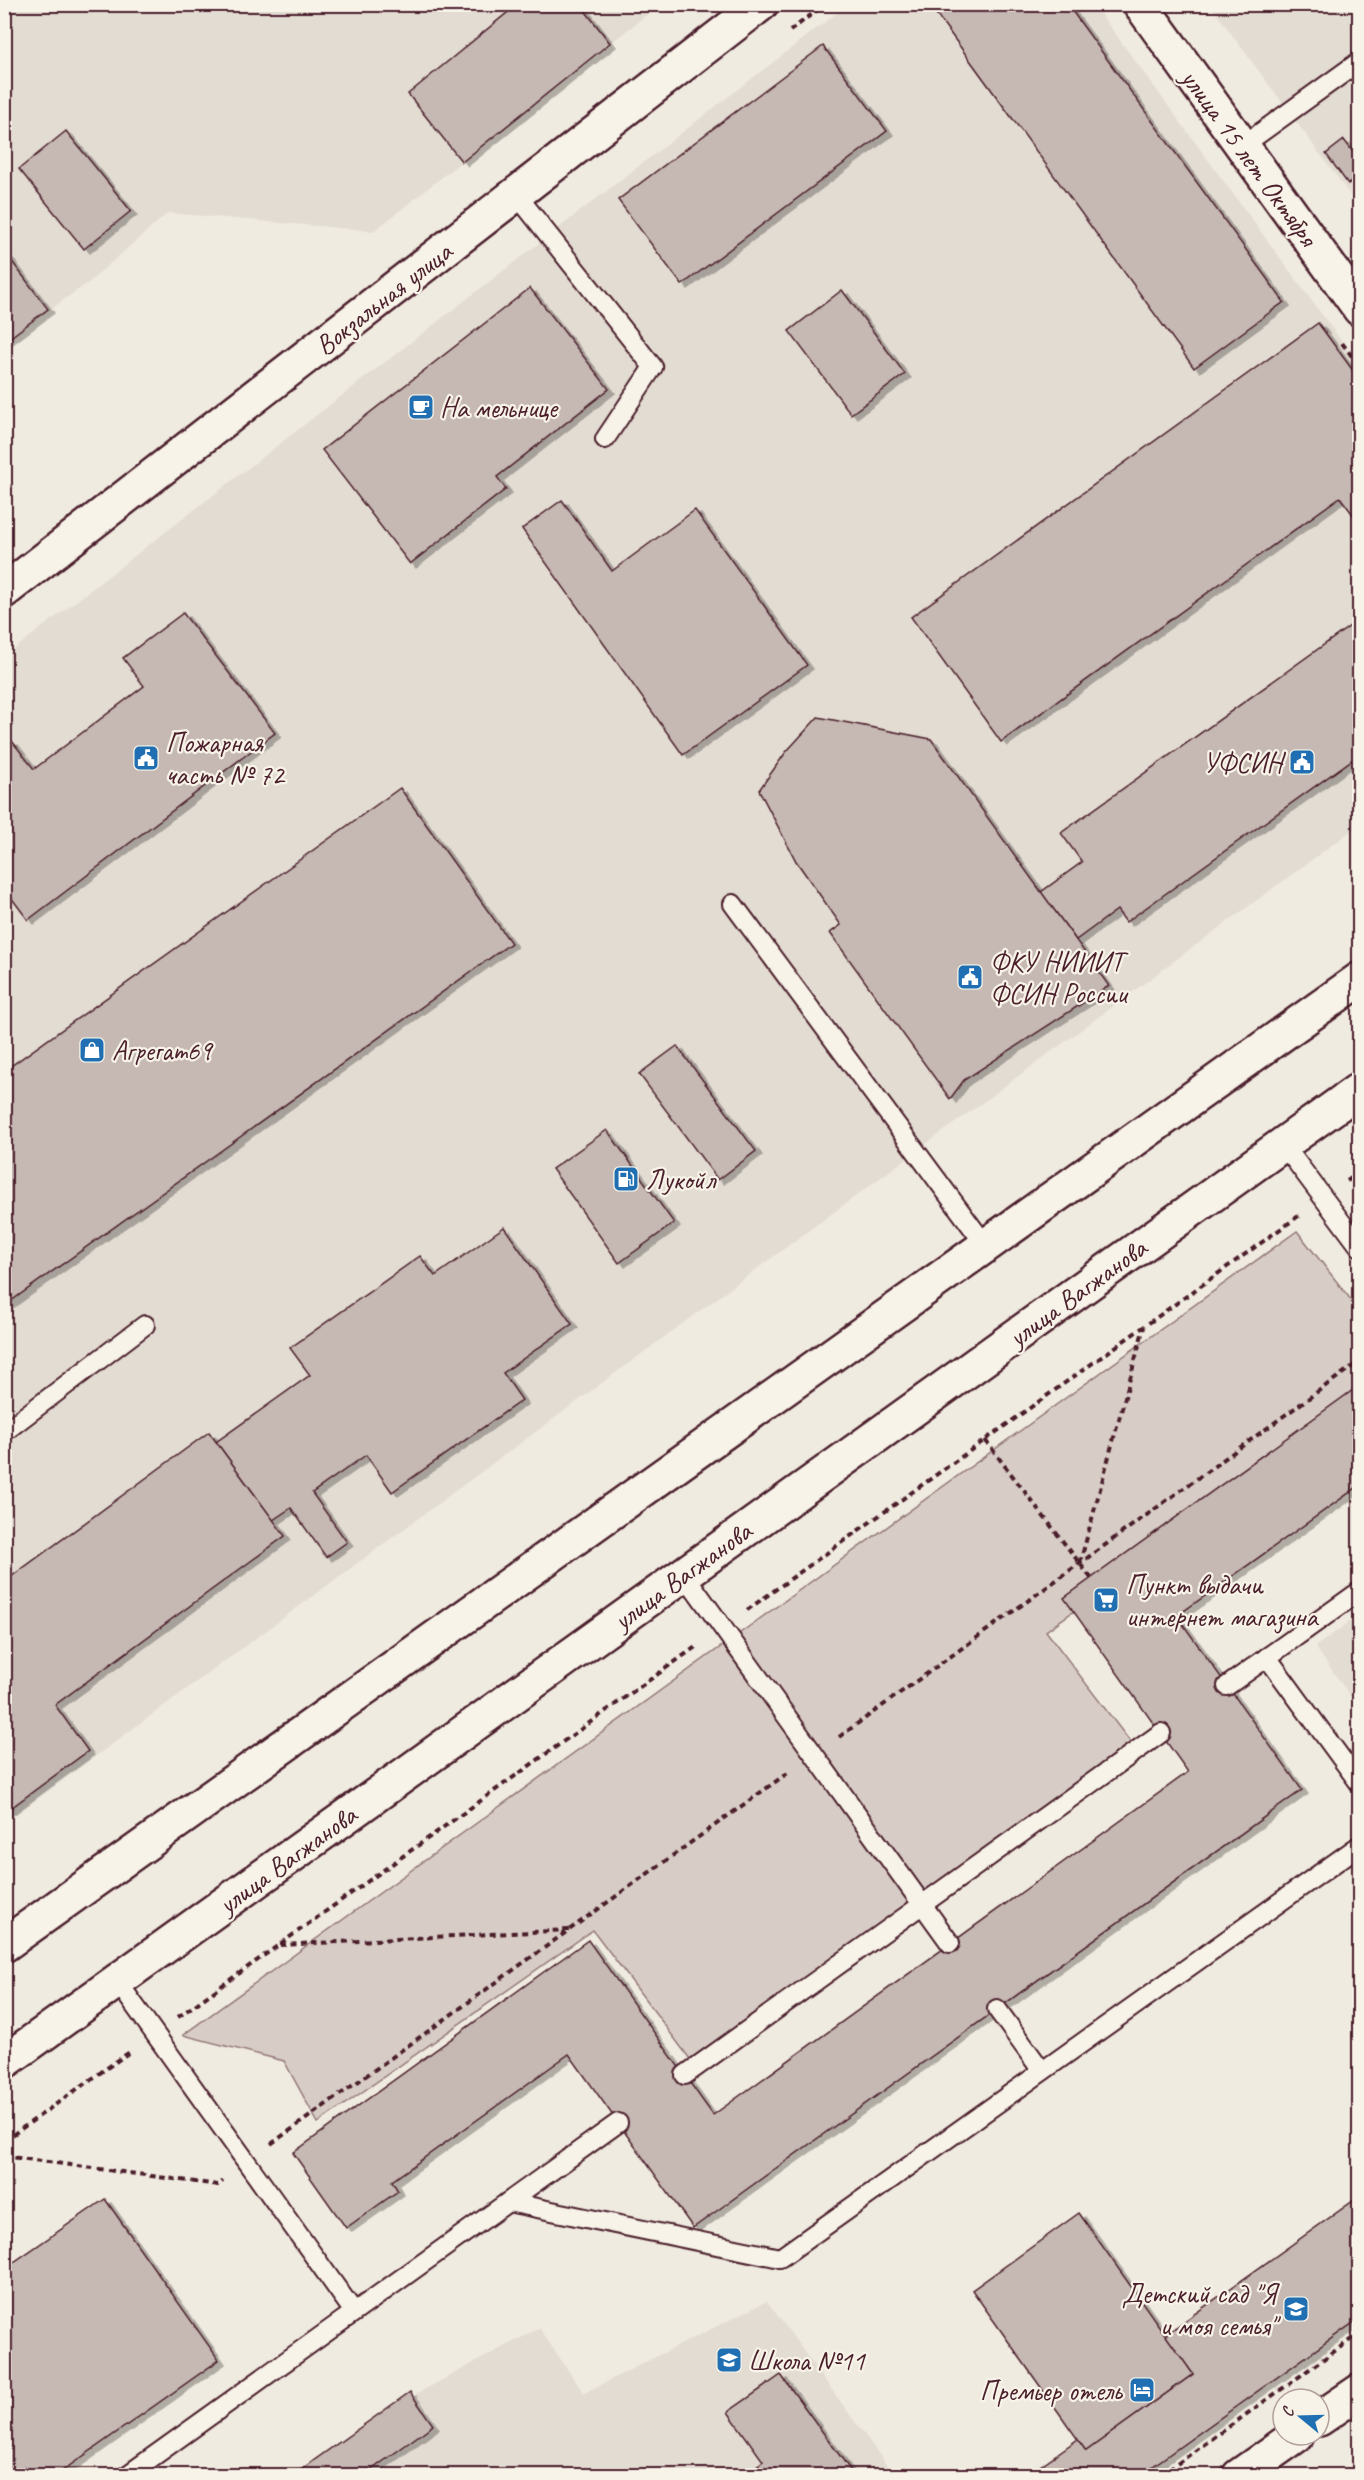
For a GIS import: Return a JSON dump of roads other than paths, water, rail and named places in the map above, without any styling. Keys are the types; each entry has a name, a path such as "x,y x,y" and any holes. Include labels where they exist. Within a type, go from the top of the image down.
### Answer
{"main road":[{"name":"Вокзальная улица","path":"4,591 761,4"},
{"name":"улица 15 лет Октября","path":"1140,4 1359,309"},
{"path":"4,1945 1359,979"},
{"name":"улица Вагжанова","path":"4,2061 1359,1089"},
{"path":"1331,2411 1359,2391"},
{"path":"1239,2475 1280,2447"}],"lane":[{"path":"1242,146 1359,61"},
{"path":"516,194 652,367 605,440"},
{"path":"733,904 986,1246"},
{"path":"1283,1144 1359,1247"},
{"path":"4,1432 145,1325"},
{"path":"684,1574 950,1943"},
{"path":"1227,1686 1359,1591"},
{"path":"1267,1657 1359,1784"},
{"path":"685,2075 1161,1734"},
{"path":"508,2202 780,2258 1359,1845"},
{"path":"117,1981 354,2312"},
{"path":"997,2009 1042,2071"},
{"path":"126,2475 618,2123"}],"place":[{"name":"На мельнице","path":"421,407"},
{"name":"Пожарная часть № 72","path":"146,758"},
{"name":"УФСИН","path":"1302,762"},
{"name":"ФКУ НИИИТ ФСИН России","path":"970,977"},
{"name":"Агрегат69","path":"92,1050"},
{"name":"Лукойл","path":"626,1179"},
{"name":"Пункт выдачи интернет магазина","path":"1106,1600"},
{"name":"Детский сад \"Я и моя семья\"","path":"1296,2309"},
{"name":"Школа №11","path":"729,2360"},
{"name":"Премьер отель","path":"1142,2390"}]}
